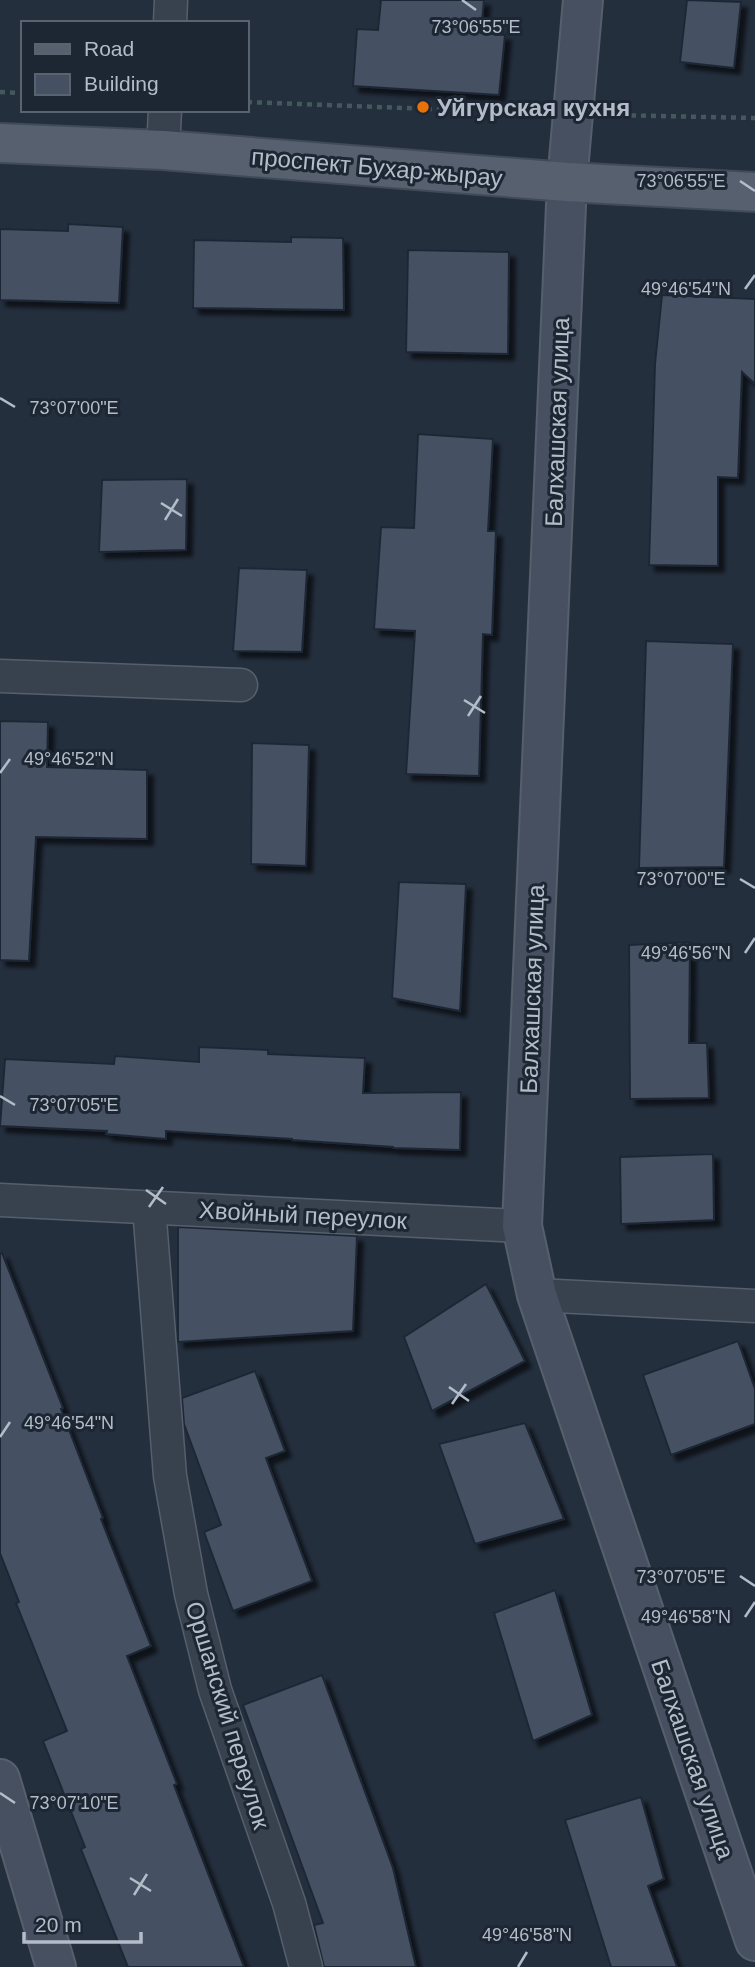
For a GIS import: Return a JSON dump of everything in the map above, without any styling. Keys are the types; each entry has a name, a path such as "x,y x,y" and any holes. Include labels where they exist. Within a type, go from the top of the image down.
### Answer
{"main road":[{"name":"проспект Бухар-жырау","path":"0,143 163,150 567,183 755,192"}],"street":[{"path":"170,21 171,0"},
{"name":"Балхашская улица","path":"583,0 567,183 522,1226 537,1295 755,1941"},
{"path":"163,150 165,112"},
{"path":"0,676 241,685"},
{"name":"Хвойный переулок","path":"0,1200 522,1226"},
{"name":"Оршанский переулок","path":"149,1207 170,1476 191,1594 215,1690 289,1903 306,1967"},
{"path":"537,1295 755,1306"},
{"path":"0,1779 56,1967"}],"path":[{"path":"0,92 21,93"},
{"path":"248,102 755,118"}],"building":[{"path":"381,0 484,0 481,33 505,35 499,95 353,86 357,29 378,30"},
{"path":"687,0 741,2 734,68 680,62"},
{"path":"68,224 123,227 119,303 0,300 0,229 68,231"},
{"path":"291,237 343,238 344,310 193,308 194,240 291,242"},
{"path":"408,250 509,252 508,354 406,352"},
{"path":"662,295 755,299 755,384 742,372 738,478 718,477 718,566 649,565 655,364"},
{"path":"418,434 493,439 488,531 496,531 492,635 483,634 479,776 406,774 415,631 374,629 381,527 414,528"},
{"path":"187,479 186,550 99,552 102,480"},
{"path":"239,568 307,570 302,652 233,651"},
{"path":"646,641 733,644 724,867 639,868"},
{"path":"0,721 48,722 47,767 147,770 147,839 36,837 29,961 0,960"},
{"path":"252,743 309,745 306,866 251,864"},
{"path":"399,882 466,884 460,1011 392,998"},
{"path":"690,942 689,1043 707,1043 709,1098 630,1099 629,945"},
{"path":"199,1047 268,1050 268,1054 365,1058 363,1093 461,1092 460,1150 393,1148 166,1131 166,1139 106,1134 107,1131 0,1126 5,1059 114,1064 115,1056 199,1062"},
{"path":"713,1154 714,1220 621,1224 620,1157"},
{"path":"178,1227 357,1236 353,1331 178,1342"},
{"path":"2,1253 151,1646 127,1656 244,1967 128,1967 81,1849 85,1847 43,1741 67,1731 16,1603 19,1602 0,1553"},
{"path":"486,1284 525,1361 432,1411 404,1337"},
{"path":"738,1341 755,1389 755,1424 671,1455 643,1375"},
{"path":"255,1371 285,1451 266,1458 312,1581 233,1611 204,1532 221,1525 184,1424 182,1398"},
{"path":"525,1423 564,1519 475,1544 439,1444"},
{"path":"555,1590 592,1715 533,1741 494,1613"},
{"path":"322,1675 393,1868 416,1967 324,1967 314,1925 323,1923 243,1705"},
{"path":"641,1797 664,1879 648,1886 677,1967 611,1967 565,1820"}],"place":[{"name":"Уйгурская кухня","path":"423,107"}]}
